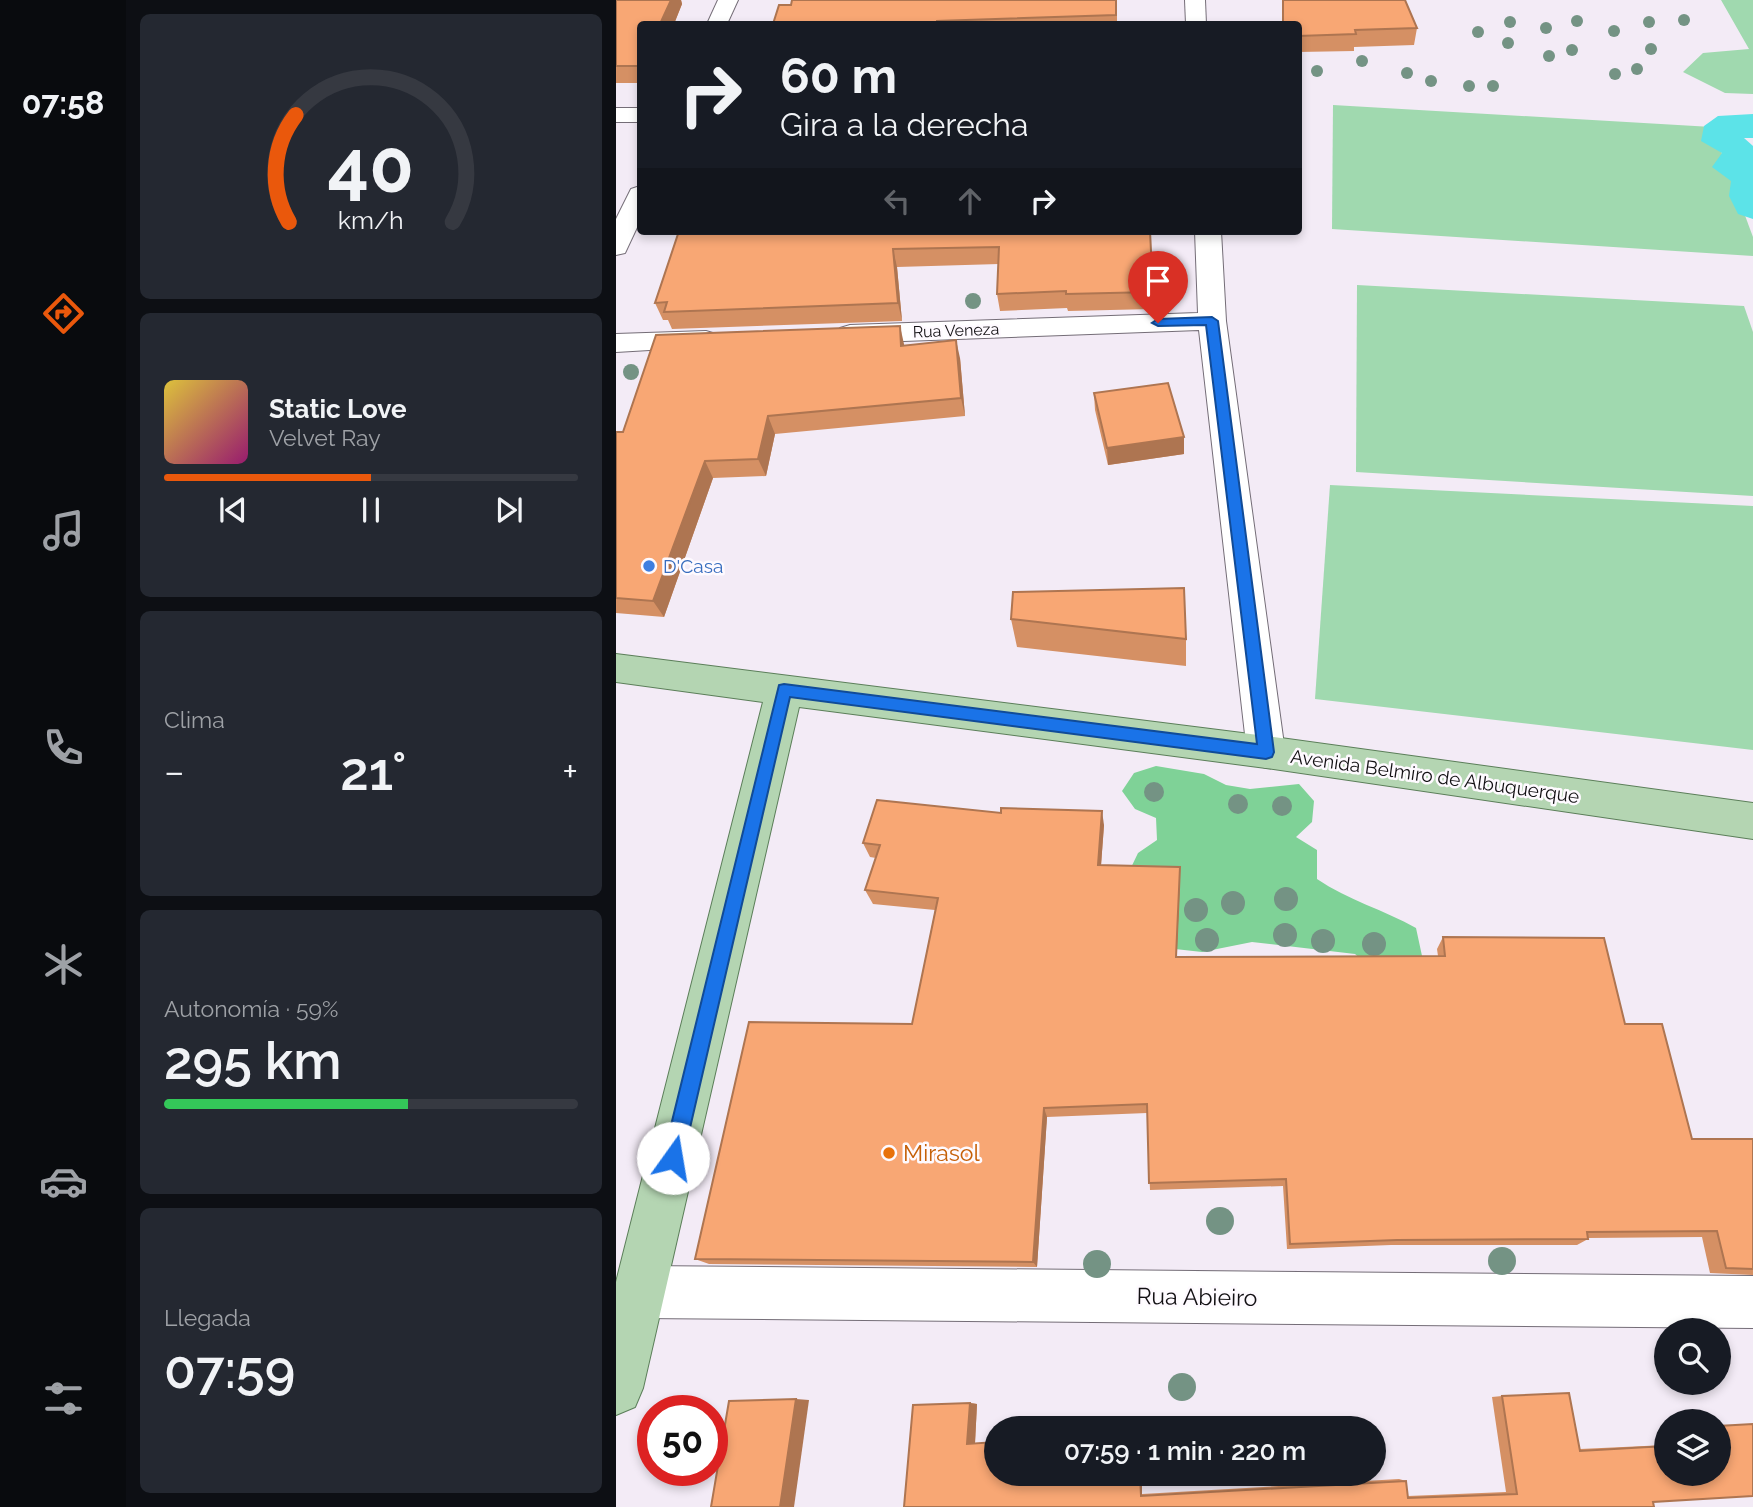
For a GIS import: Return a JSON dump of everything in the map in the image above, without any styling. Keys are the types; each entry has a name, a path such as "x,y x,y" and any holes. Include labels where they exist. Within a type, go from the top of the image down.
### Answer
{"main road":[{"name":"Avenida Belmiro de Albuquerque","path":"616,668 1266,752 1753,821"},
{"path":"616,1388 784,690"}],"street":[{"path":"718,21 728,0"},
{"path":"1195,0 1196,21"},
{"path":"616,116 637,115"},
{"path":"616,247 637,201"},
{"path":"1208,235 1212,321 1266,752"},
{"name":"Rua Veneza","path":"824,335 1212,321"},
{"path":"616,343 727,339"},
{"name":"Rua Abieiro","path":"641,1292 1753,1302"}],"green space":[{"path":"1721,0 1753,0 1753,94 1725,93 1683,72 1703,53 1749,49"},
{"path":"1333,105 1712,127 1753,237 1753,256 1332,229"},
{"path":"1357,285 1744,306 1753,332 1753,496 1356,472"},
{"path":"1330,485 1753,506 1753,750 1315,699"},
{"path":"1156,766 1204,774 1226,785 1250,789 1299,784 1314,801 1312,822 1296,837 1317,850 1317,879 1416,928 1427,979 1375,971 1355,954 1252,942 1202,952 1175,949 1127,876 1138,853 1157,840 1156,818 1135,809 1122,791 1134,773"}],"water":[{"path":"1753,114 1753,138 1744,138 1753,146 1753,219 1738,214 1729,196 1731,181 1712,167 1722,153 1701,141 1704,126 1718,116"}],"building":[{"path":"616,0 671,0 661,21 637,21 637,66 616,66"},
{"path":"792,0 1116,0 1116,15 937,21 774,21 779,5 791,5"},
{"path":"1283,0 1405,0 1417,28 1355,30 1356,34 1302,36 1302,21 1283,21"},
{"path":"678,235 1150,235 1153,292 1066,294 1066,291 997,294 999,247 893,249 898,303 664,312 667,302 655,303"},
{"path":"900,326 901,346 956,340 961,398 768,416 758,459 705,461 653,601 616,598 616,432 623,432 656,335"},
{"path":"1168,383 1184,437 1107,448 1094,393"},
{"path":"1184,588 1186,639 1011,619 1013,592"},
{"path":"877,800 1001,813 1001,808 1102,811 1098,865 1180,867 1176,957 1445,956 1443,937 1604,938 1625,1024 1662,1024 1692,1139 1753,1139 1753,1269 1726,1268 1717,1231 1587,1232 1588,1239 1397,1240 1290,1244 1286,1179 1149,1183 1147,1104 1044,1108 1033,1262 695,1259 749,1022 912,1024 938,898 865,890 880,845 863,843"},
{"path":"1569,1393 1580,1451 1654,1447 1654,1486 1731,1486 1731,1425 1753,1424 1753,1496 1653,1502 1654,1507 904,1507 913,1405 970,1403 967,1444 984,1443 984,1486 1141,1486 1141,1496 1318,1486 1386,1486 1386,1482 1406,1481 1408,1498 1517,1494 1502,1396"},
{"path":"796,1399 780,1507 711,1507 715,1486 728,1486 729,1401"}],"place":[{"name":"D'Casa","path":"649,566"},
{"name":"Mirasol","path":"889,1153"}],"route":[{"path":"673,1158 784,690 1266,752 1212,321 1158,323"}]}
